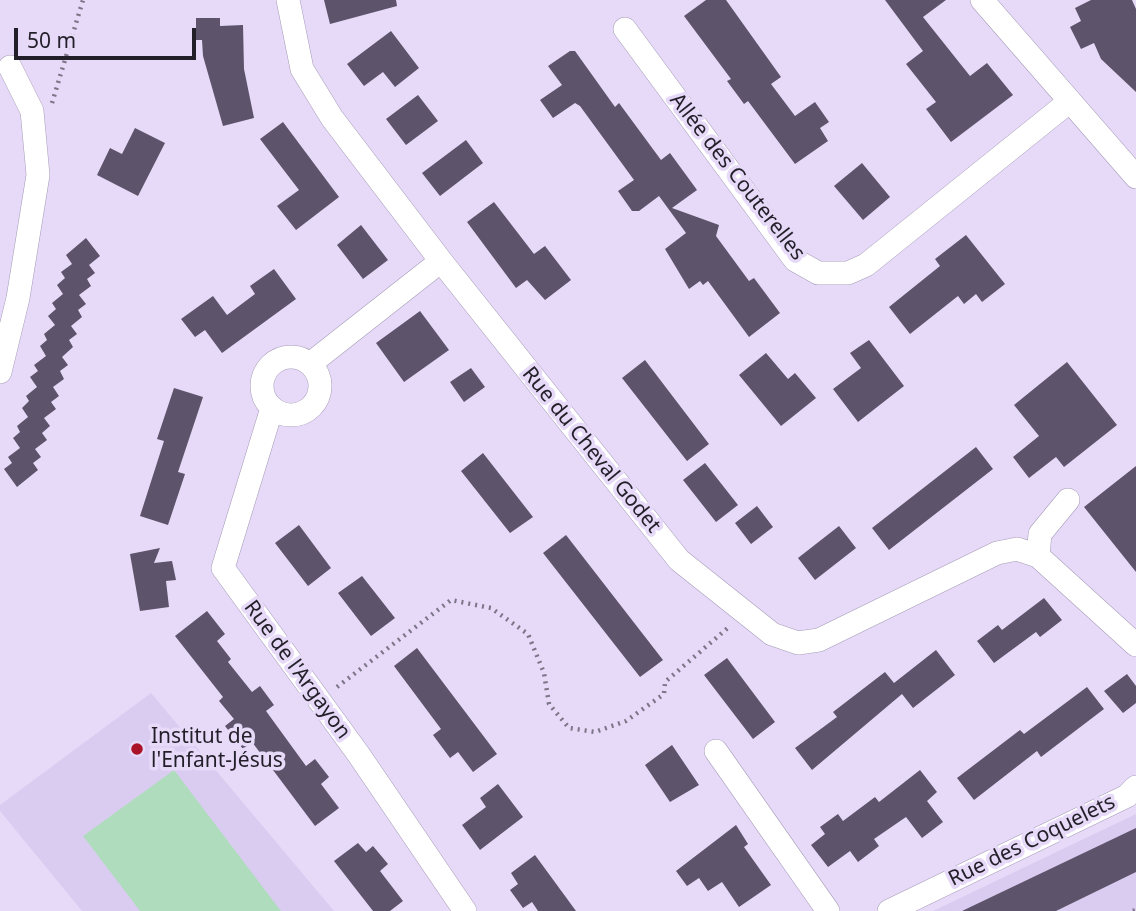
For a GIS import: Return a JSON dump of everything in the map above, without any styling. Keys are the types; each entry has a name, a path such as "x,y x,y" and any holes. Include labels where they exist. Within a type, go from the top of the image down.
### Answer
{"street":[{"name":"Rue du Cheval Godet","path":"288,0 302,69 332,118 441,261 679,560 772,634 798,643 819,640 997,554 1017,550 1038,556"},
{"path":"987,1 1136,177"},
{"name":"Allée des Couterelles","path":"625,29 795,260 818,273 848,273 866,265 1070,101"},
{"path":"0,372 21,285 38,175 32,111 10,67"},
{"path":"310,364 441,261"},
{"path":"292,356 310,364 318,376 320,386 317,399 311,407 290,415 272,408 261,386 266,370 272,363 292,356"},
{"name":"Rue de l'Argayon","path":"272,408 223,568 320,701 465,911"},
{"path":"1068,500 1040,534 1038,556 1136,645"},
{"path":"716,751 828,911"},
{"name":"Rue des Coquelets","path":"889,911 1128,796 1136,787"}],"path":[{"path":"37,147 65,67 83,0"},
{"path":"320,701 451,600 491,608 528,634 544,673 550,704 569,728 595,733 626,721 664,694 665,682 745,613"}],"shaded area":[{"name":"Institut de l'Enfant-Jésus","path":"151,693 334,911 82,911 0,811 0,805"},
{"path":"1136,814 1136,911 933,911"}],"green space":[{"path":"174,770 281,911 140,911 83,836"}],"building":[{"path":"324,0 396,0 397,6 330,24"},
{"path":"706,0 726,0 781,77 771,84 795,116 815,102 829,122 820,128 828,141 795,164 748,101 744,104 727,81 731,79 684,16"},
{"path":"885,0 946,0 923,17 970,76 987,63 1013,95 951,142 926,109 936,102 906,64 923,51"},
{"path":"1091,0 1132,0 1136,9 1136,92 1101,59 1094,43 1081,49 1070,27 1081,21 1075,8"},
{"path":"196,18 220,18 220,26 243,25 244,69 254,118 223,126 203,56 202,40 196,40"},
{"path":"391,31 419,68 395,87 383,72 364,86 347,64"},
{"path":"570,51 575,51 615,107 619,103 661,160 670,153 697,190 672,208 719,225 716,236 749,281 754,278 780,313 749,337 708,281 703,285 700,281 689,289 665,249 686,233 659,196 639,211 632,211 618,191 634,180 580,106 575,103 553,118 540,100 562,85 548,66"},
{"path":"418,95 438,121 406,145 386,119"},
{"path":"283,122 339,197 296,230 277,206 299,190 260,139"},
{"path":"135,128 165,143 138,196 97,175 110,148 122,154"},
{"path":"466,140 483,163 440,196 422,173"},
{"path":"862,163 890,197 863,220 834,186"},
{"path":"494,202 534,254 545,246 571,280 545,300 527,280 516,288 467,222"},
{"path":"361,225 388,260 363,279 337,245"},
{"path":"966,235 1005,284 982,302 976,294 964,304 958,296 910,334 889,307 940,266 935,259"},
{"path":"86,238 100,256 89,265 95,273 87,279 91,286 79,295 86,304 78,310 82,317 71,326 77,334 69,340 73,347 62,357 68,365 60,371 64,379 53,387 59,396 51,402 56,409 44,418 50,426 42,433 47,440 35,449 41,457 33,463 38,470 17,487 4,469 12,463 8,457 20,448 13,438 20,432 17,426 28,417 22,408 29,401 26,396 37,387 30,377 38,371 34,365 46,356 40,346 47,340 44,334 55,325 48,316 56,309 52,303 63,294 57,285 65,278 61,272 72,264 66,255"},
{"path":"274,269 296,299 222,353 205,330 195,337 181,319 213,296 227,315 255,294 250,286"},
{"path":"420,311 449,350 404,382 376,343"},
{"path":"869,340 904,386 858,422 833,389 861,368 850,353"},
{"path":"766,353 788,379 795,373 816,398 781,426 739,375"},
{"path":"645,360 709,444 687,461 622,378"},
{"path":"1067,362 1117,425 1064,467 1056,457 1029,478 1013,457 1039,436 1014,405"},
{"path":"471,368 485,387 464,402 450,382"},
{"path":"174,388 203,397 178,472 185,474 168,525 140,516 164,441 157,439"},
{"path":"976,447 993,469 889,550 872,528"},
{"path":"483,453 533,517 510,533 461,471"},
{"path":"705,463 738,505 716,522 683,480"},
{"path":"1136,466 1136,572 1084,507"},
{"path":"757,506 773,527 751,544 735,523"},
{"path":"299,525 331,568 308,586 275,543"},
{"path":"839,526 856,548 815,580 798,558"},
{"path":"566,535 663,660 640,677 543,553"},
{"path":"160,548 154,563 172,561 176,580 166,581 169,607 140,611 130,554"},
{"path":"362,576 395,618 371,636 338,593"},
{"path":"1044,598 1062,620 1040,637 1036,632 994,663 977,641 998,625 1002,630"},
{"path":"207,611 225,634 217,641 231,659 228,662 252,692 260,686 274,705 266,711 306,766 315,759 329,777 321,784 339,808 315,826 252,742 243,749 225,726 234,719 219,701 223,697 175,636"},
{"path":"417,648 497,754 473,772 458,752 450,758 433,735 441,729 394,666"},
{"path":"936,650 955,675 913,708 902,694 812,770 795,748 837,717 833,712 885,672 894,683"},
{"path":"727,658 775,722 753,739 704,675"},
{"path":"1127,674 1136,686 1136,703 1123,713 1104,691"},
{"path":"1087,687 1104,709 1041,757 1037,751 974,800 957,778 1020,730 1024,734"},
{"path":"672,745 699,785 670,802 645,765"},
{"path":"920,770 937,792 927,801 943,822 922,838 906,817 874,839 879,846 858,862 850,851 828,867 811,845 825,834 820,827 838,814 843,821 875,797 879,802"},
{"path":"498,784 523,817 480,850 462,825 486,807 480,798"},
{"path":"736,825 748,844 744,847 771,885 739,907 722,882 708,891 699,878 687,886 676,871"},
{"path":"1136,828 1136,872 1056,911 962,911"},
{"path":"358,843 366,852 373,846 388,864 380,871 403,901 390,911 373,911 334,861"},
{"path":"535,855 576,911 538,911 532,902 523,908 510,890 518,884 511,873"}],"place":[{"name":"Institut de l'Enfant-Jésus","path":"137,749"}]}
